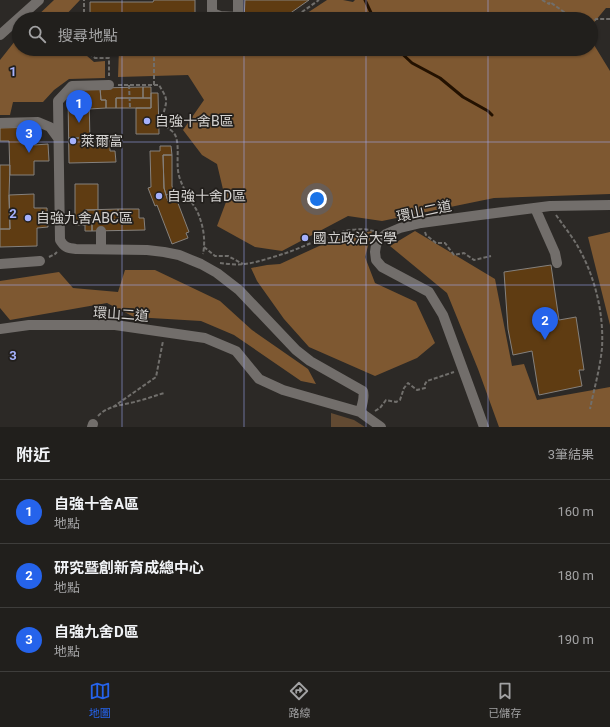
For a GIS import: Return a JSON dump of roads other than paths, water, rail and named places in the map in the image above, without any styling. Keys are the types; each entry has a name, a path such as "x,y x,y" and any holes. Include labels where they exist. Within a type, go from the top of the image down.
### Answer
{"lane":[{"path":"26,12 39,0"},
{"path":"212,0 212,12"},
{"path":"238,0 238,12"},
{"path":"0,35 12,24"},
{"path":"109,85 72,86 58,101 64,138 60,240 63,245 69,248 147,250 164,252 179,255 222,276 239,290 301,354 310,361 363,391 364,400 360,412"},
{"path":"0,123 38,122 50,127 64,138"},
{"name":"環山二道","path":"484,427 443,315 429,292 382,267 376,260 376,245 386,234 400,228 421,223 480,214 550,206 610,205"},
{"path":"535,208 555,253 557,264"},
{"path":"101,230 101,249"},
{"path":"0,264 40,261"},
{"name":"環山二道","path":"0,329 29,325 115,325 205,338 236,351 259,379 283,390 360,412 381,427"}],"waterway":[{"path":"365,0 371,12"},
{"path":"404,56 412,63 440,78 463,97 488,111 492,115"}],"place":[{"name":"自強十舍B區","path":"147,121"},
{"name":"自強十舍A區","path":"79,123"},
{"name":"萊爾富","path":"73,141"},
{"name":"自強九舍D區","path":"29,153"},
{"name":"自強十舍D區","path":"159,196"},
{"name":"自強九舍ABC區","path":"28,218"},
{"name":"國立政治大學","path":"305,238"},
{"name":"研究暨創新育成總中心","path":"545,340"}]}
